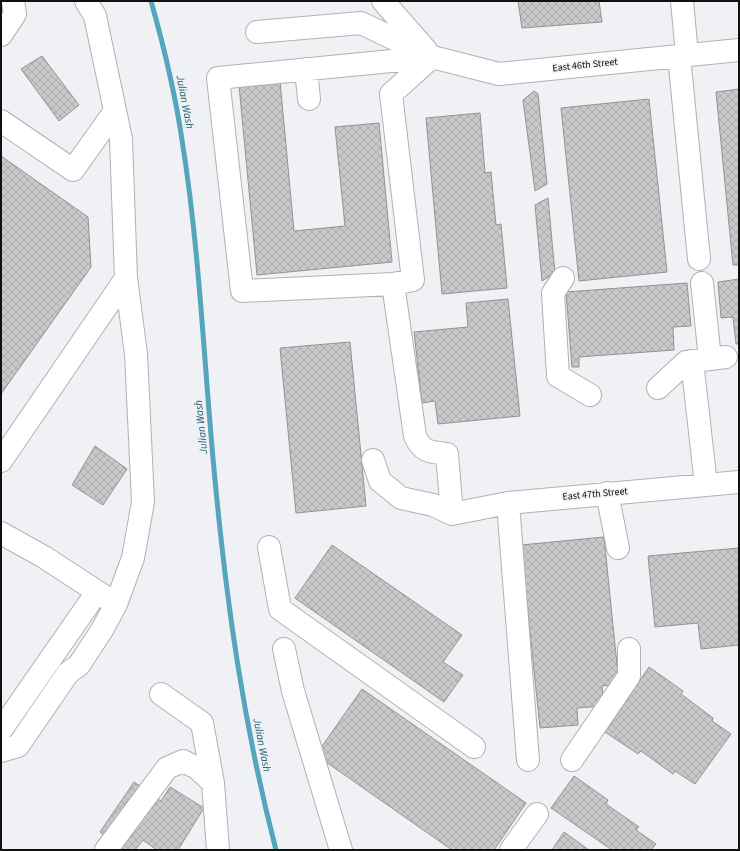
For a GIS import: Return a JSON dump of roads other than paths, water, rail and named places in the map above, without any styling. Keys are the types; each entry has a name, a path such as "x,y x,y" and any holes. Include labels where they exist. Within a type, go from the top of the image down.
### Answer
{"street":[{"path":"1,35 15,14 13,1"},
{"path":"1,751 18,746 68,673 79,665 102,630 116,604 133,558 143,502 136,354 126,278 121,138 95,16 86,1"},
{"path":"383,1 432,57"},
{"path":"682,1 683,55 699,259"},
{"path":"257,32 361,23 432,57"},
{"name":"East 46th Street","path":"432,57 499,74 739,50"},
{"path":"432,57 391,94 413,280 393,284 242,291 218,78 432,57"},
{"path":"306,69 309,99"},
{"path":"1,121 73,170 115,111"},
{"path":"1,461 126,278"},
{"path":"563,278 552,293 558,376 590,395"},
{"path":"702,283 706,485"},
{"path":"393,284 415,436 420,446 431,452 447,454 452,514"},
{"path":"658,388 704,360"},
{"path":"373,460 380,481 401,498 433,505 452,514"},
{"name":"East 47th Street","path":"452,514 508,503 739,482"},
{"path":"607,493 618,548"},
{"path":"508,503 528,760"},
{"path":"1,533 44,557 116,604"},
{"path":"269,547 280,609 474,747"},
{"path":"1,730 97,592"},
{"path":"284,649 293,691 343,848"},
{"path":"572,760 629,676 629,649"},
{"path":"56,650 79,665"},
{"path":"161,694 202,723 213,783 218,850"},
{"path":"106,850 167,768 183,761 197,768 213,783"},
{"path":"511,850 537,814"}],"waterway":[{"name":"Julian Wash","path":"151,1 173,87 188,182 197,267 215,480 231,620 246,712 276,850"}]}
